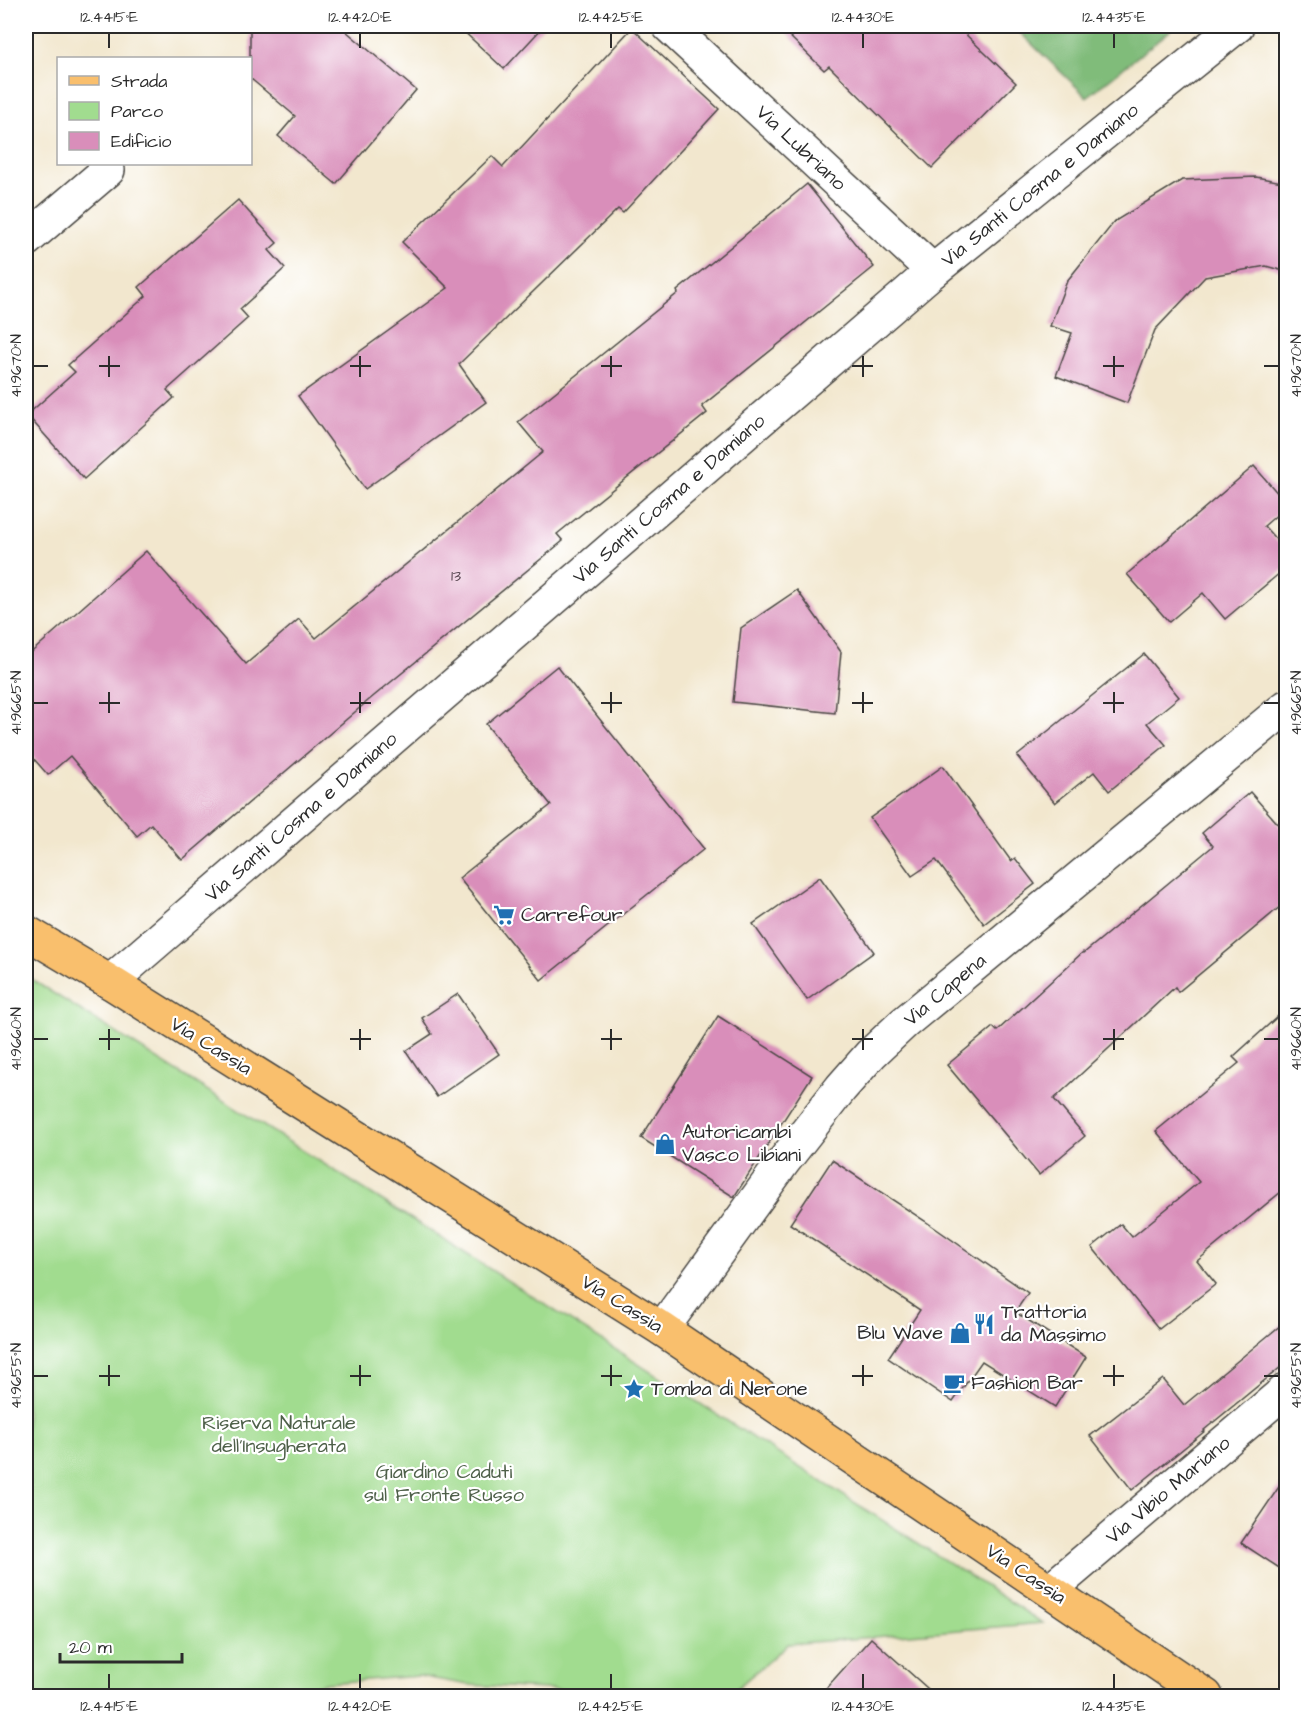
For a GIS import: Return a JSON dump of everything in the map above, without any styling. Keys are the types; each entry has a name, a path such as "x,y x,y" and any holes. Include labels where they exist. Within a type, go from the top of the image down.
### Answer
{"main road":[{"name":"Via Cassia","path":"26,932 110,982 662,1329 1206,1696"}],"street":[{"name":"Via Lubriano","path":"669,26 933,271"},
{"name":"Via Santi Cosma e Damiano","path":"110,982 933,271 1237,26"},
{"path":"26,240 108,170"},
{"name":"Via Capena","path":"662,1329 784,1161 841,1088 871,1054 904,1023 1287,707"},
{"name":"Via Vibio Mariano","path":"1050,1590 1287,1390"}],"green space":[{"path":"1013,26 1176,26 1087,97"},
{"name":"Riserva Naturale dell'Insugherata","path":"26,976 424,1227 1043,1623 788,1644 728,1696 602,1696 585,1691 468,1685 419,1676 327,1683 277,1696 26,1696"}],"building":[{"path":"250,26 340,26 416,90 336,184 278,136 295,116 252,80 252,57 250,57"},
{"path":"458,26 544,26 504,69"},
{"path":"779,26 957,26 1016,83 932,168 829,66 824,70"},
{"path":"632,28 719,109 623,213 618,209 459,364 486,402 365,489 298,396 448,288 402,242 492,156 503,167"},
{"path":"1256,177 1287,183 1287,272 1266,266 1205,277 1155,330 1127,403 1056,376 1072,333 1050,326 1067,281 1115,221 1182,180"},
{"path":"807,184 874,267 702,406 707,413 557,534 563,541 369,700 182,860 151,824 137,836 70,756 48,775 26,750 26,657 146,551 246,664 299,619 316,638 543,452 518,422 678,293 677,291"},
{"path":"238,200 277,243 269,250 285,268 240,309 248,318 167,390 174,398 84,479 27,415 75,372 68,365 146,296 139,287"},
{"path":"1254,466 1287,504 1264,526 1287,552 1287,567 1225,619 1203,593 1169,622 1127,574"},
{"path":"797,590 841,652 835,713 733,702 741,628"},
{"path":"1144,654 1179,697 1147,723 1166,745 1109,791 1094,772 1055,803 1017,756"},
{"path":"557,666 704,849 541,980 459,878 551,805 486,724"},
{"path":"943,766 1011,861 1015,858 1035,884 984,924 936,860 912,876 870,818"},
{"path":"1250,792 1287,834 1287,901 1178,992 1175,987 1054,1099 1085,1136 1039,1175 947,1065 993,1027 997,1031 1083,952 1213,846 1202,833"},
{"path":"820,877 874,952 807,1000 753,924"},
{"path":"458,994 499,1054 437,1097 406,1051 432,1034 422,1018"},
{"path":"1287,1008 1287,1187 1197,1261 1216,1284 1159,1329 1092,1247 1121,1224 1132,1237 1199,1182 1156,1131 1239,1063 1233,1057"},
{"path":"718,1016 812,1076 734,1197 641,1138"},
{"path":"832,1160 1028,1293 1015,1312 1086,1357 1055,1407 982,1361 953,1402 888,1358 920,1310 790,1224"},
{"path":"1287,1320 1287,1362 1132,1490 1090,1436 1163,1379 1184,1405"},
{"path":"1287,1475 1287,1573 1241,1543"},
{"path":"871,1638 936,1696 819,1696"}],"place":[{"name":"Carrefour","path":"504,915"},
{"name":"Autoricambi Vasco Libiani","path":"665,1144"},
{"name":"Trattoria da Massimo","path":"984,1324"},
{"name":"Blu Wave","path":"960,1333"},
{"name":"Fashion Bar","path":"954,1383"},
{"name":"Tomba di Nerone","path":"634,1389"}],"park label":[{"name":"Giardino Caduti sul Fronte Russo","path":"444,1484"}]}
